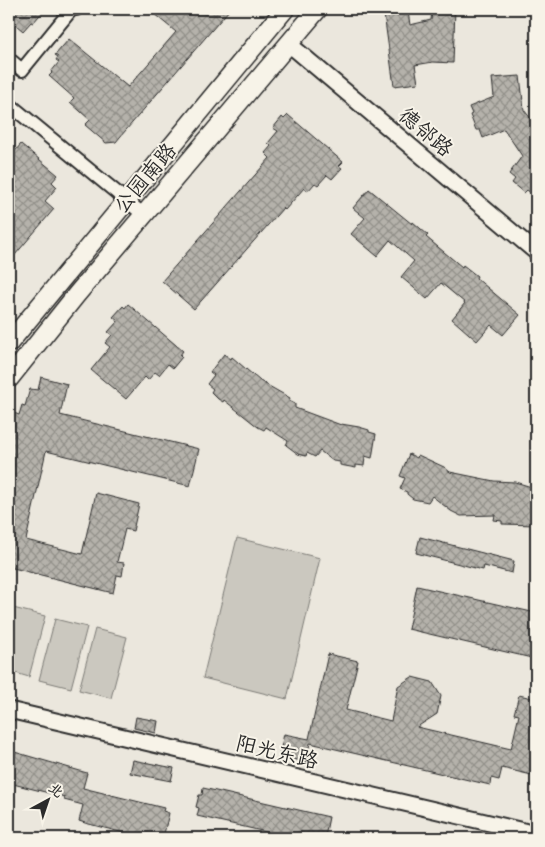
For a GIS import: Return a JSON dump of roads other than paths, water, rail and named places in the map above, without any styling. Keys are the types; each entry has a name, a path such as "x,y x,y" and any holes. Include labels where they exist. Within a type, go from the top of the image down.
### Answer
{"main road":[{"name":"公园南路","path":"9,344 285,9"},
{"name":"公园南路","path":"9,379 77,294 318,9"}],"street":[{"path":"9,59 22,70 71,10 76,9"},
{"name":"德邻路","path":"289,44 536,252"},
{"path":"9,104 144,214"},
{"name":"阳光东路","path":"9,710 536,834"}]}
